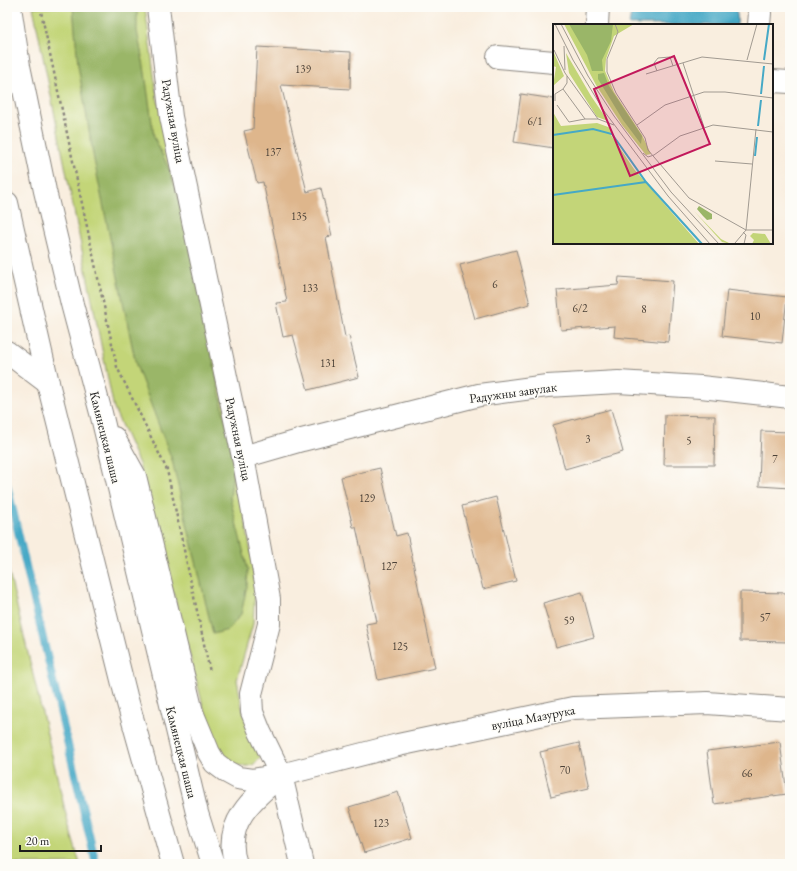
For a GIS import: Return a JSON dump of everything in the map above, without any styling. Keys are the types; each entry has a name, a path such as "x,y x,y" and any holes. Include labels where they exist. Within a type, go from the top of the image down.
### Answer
{"main road":[{"name":"Камянецкая шаша","path":"10,7 19,66 45,191 72,304 101,413 197,813 213,864"},
{"name":"Радужная вуліца","path":"158,7 171,117 243,457 269,599 269,624 251,694 252,712 281,776 302,864"},
{"path":"597,24 598,7"},
{"path":"758,7 758,24"},
{"path":"498,57 553,62"},
{"path":"773,81 790,82"},
{"path":"7,203 48,383 126,696 173,864"},
{"path":"7,352 48,383"},
{"name":"Радужны завулак","path":"243,457 302,440 479,395 547,386 618,382 701,387 790,397"},
{"name":"вуліца Мазурука","path":"101,413 135,476 192,712 209,753 215,763 238,778 252,780 281,776 398,745 573,708 707,703 790,709"},
{"path":"236,864 233,844 236,828 242,814 250,801 281,776"}],"path":[{"path":"40,7 117,367 167,470 212,679"}],"green space":[{"path":"33,7 145,7 157,97 201,268 253,564 255,590 253,624 237,680 243,711 263,754 257,762 250,766 235,765 228,762 219,752 213,739 139,464 114,409"},
{"path":"73,7 137,7 137,31 144,66 154,137 169,169 182,208 234,463 230,498 248,570 247,586 241,614 228,630 213,634 172,460 136,365 94,160 78,65"},
{"path":"7,564 68,823 80,864 7,864"}],"water":[{"path":"632,7 733,7 736,11 738,20 737,24 629,24"}],"building":[{"path":"257,47 351,52 350,89 281,85 307,192 321,188 332,236 326,237 345,337 349,336 359,377 308,390 293,335 283,337 276,303 287,302 278,254 263,182 257,183 244,131 253,129"},
{"path":"521,94 553,99 553,148 514,142"},
{"path":"516,250 530,304 475,319 460,265"},
{"path":"619,277 673,281 668,342 614,337 615,326 561,330 557,290 618,285"},
{"path":"727,290 787,297 782,343 722,336"},
{"path":"611,409 623,452 565,469 553,425"},
{"path":"665,415 715,416 714,465 664,465"},
{"path":"761,431 790,432 790,488 759,486"},
{"path":"380,468 396,536 407,533 435,668 378,680 366,624 377,622 356,527 353,527 341,477"},
{"path":"496,497 516,581 483,589 462,506"},
{"path":"582,592 594,637 556,647 543,603"},
{"path":"740,592 790,593 790,642 740,641"},
{"path":"780,742 787,794 714,804 707,751"},
{"path":"579,743 589,788 551,797 540,752"},
{"path":"398,792 412,838 364,853 349,807"}],"waterway":[{"path":"7,485 96,864"}]}
